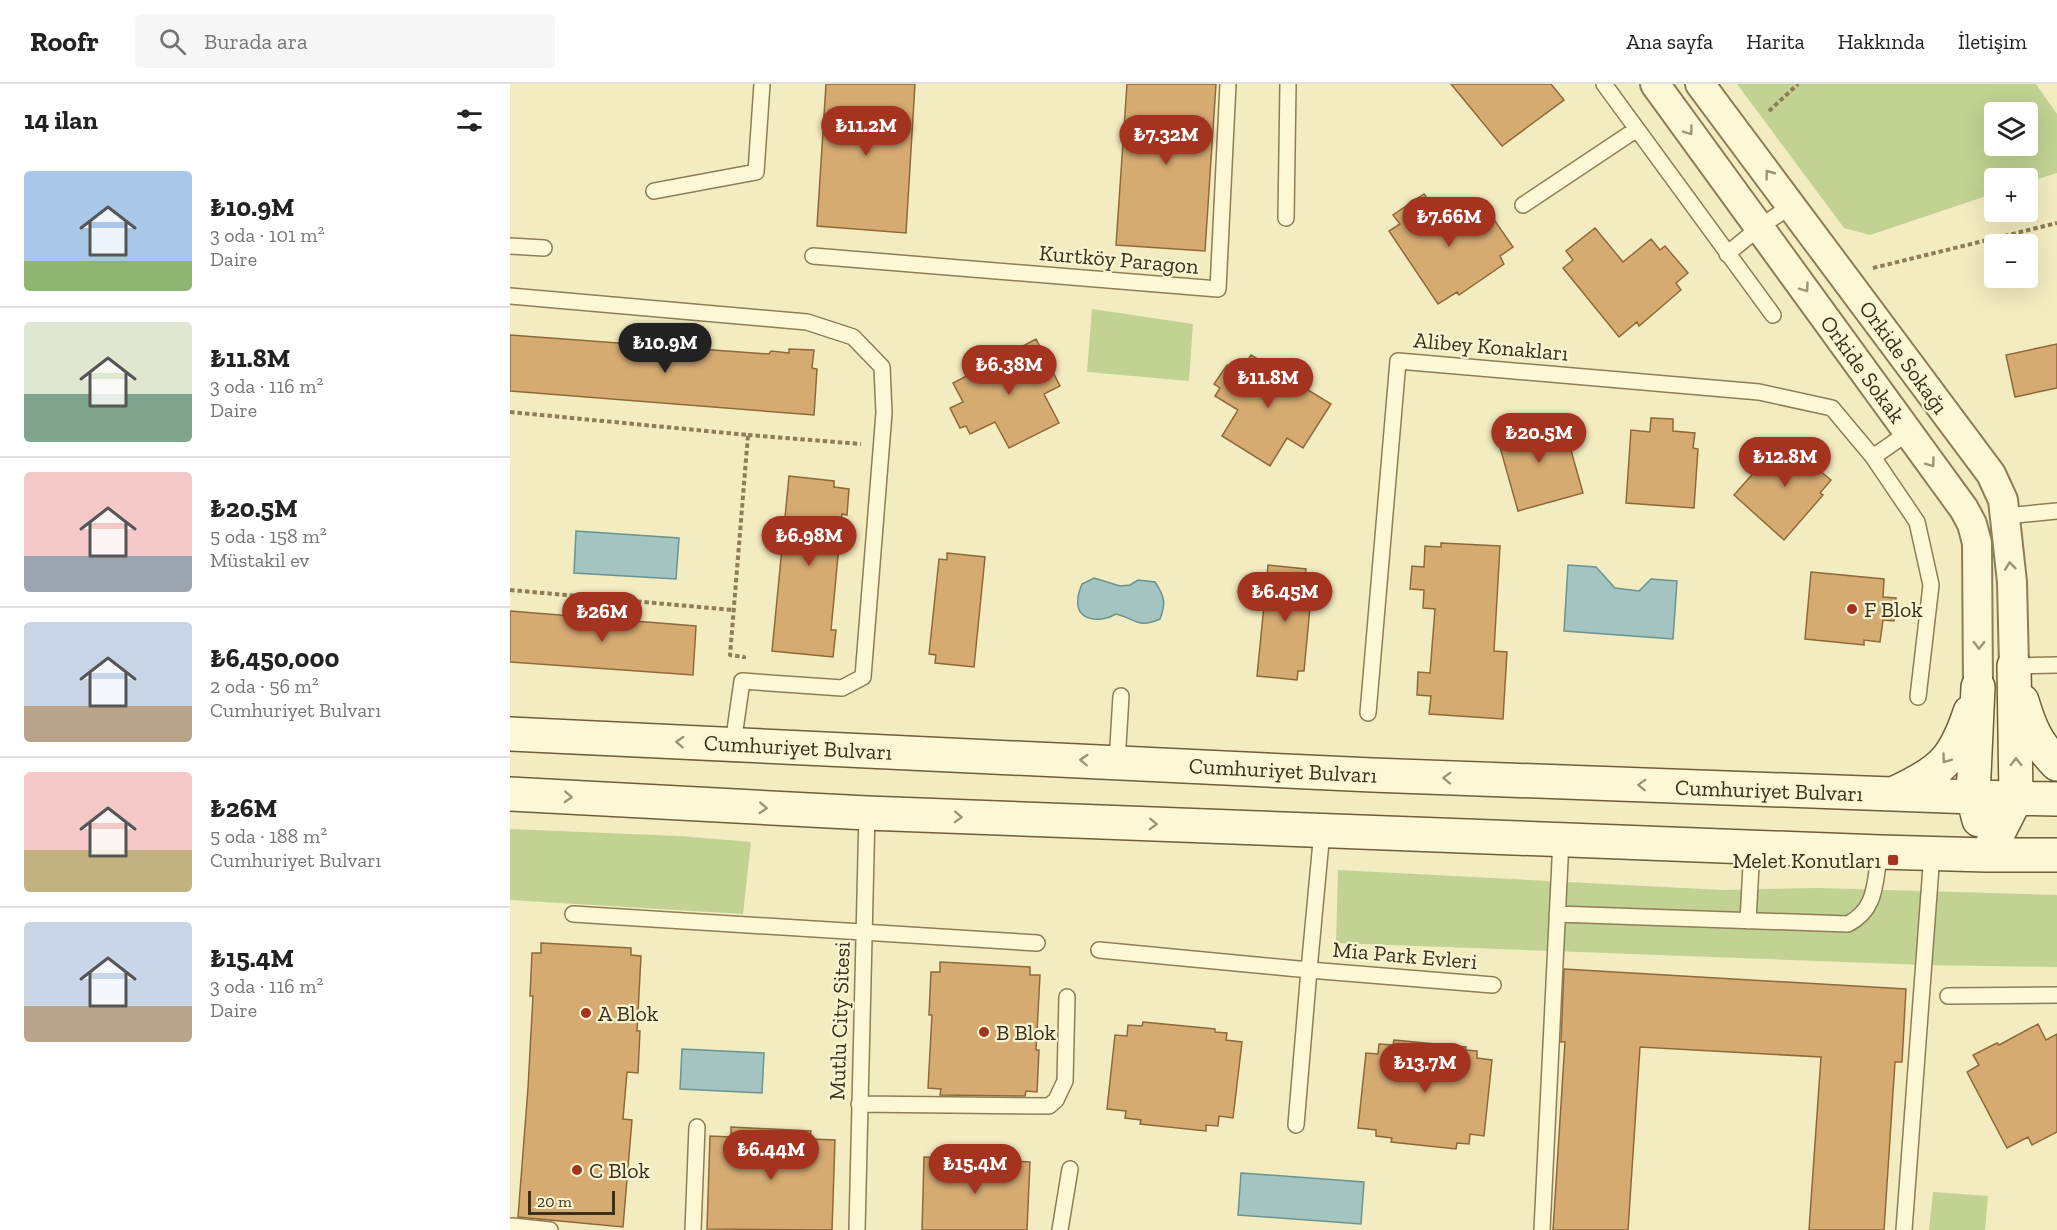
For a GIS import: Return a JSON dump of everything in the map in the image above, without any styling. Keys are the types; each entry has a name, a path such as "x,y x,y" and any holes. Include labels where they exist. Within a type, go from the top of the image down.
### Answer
{"street":[{"name":"Orkide Sokak","path":"1655,84 1909,432 1972,524 1977,543 1978,687"},
{"name":"Orkide Sokağı","path":"1700,84 1991,474 2003,500 2005,516 2012,582 2014,666"},
{"path":"2014,666 2031,729 2042,750 2057,764"},
{"path":"1987,855 2016,798 2014,666"},
{"path":"1892,794 1930,775 1944,765 1967,722 1978,687"},
{"path":"1978,687 1973,797 1987,855"},
{"name":"Cumhuriyet Bulvarı","path":"510,734 1372,775 2057,799"},
{"path":"510,794 867,813 1322,831 1880,852 2057,855"}],"lane":[{"path":"654,190 756,172 762,84"},
{"name":"Kurtköy Paragon","path":"813,256 1218,289 1228,84"},
{"path":"1286,218 1288,84"},
{"path":"1604,84 1773,315"},
{"path":"1523,205 1637,129"},
{"path":"1727,254 1792,205"},
{"path":"510,246 544,248"},
{"path":"510,296 807,322 853,337 882,367 884,413 882,446 863,678 842,688 742,681 733,744"},
{"name":"Alibey Konakları","path":"1368,713 1398,361 1759,392 1832,408 1873,457 1917,522 1930,585 1918,697"},
{"path":"1873,457 1909,432"},
{"path":"2005,516 2057,511"},
{"path":"2014,666 2057,665"},
{"path":"1117,762 1121,696"},
{"name":"Mutlu City Sitesi","path":"857,1230 867,813"},
{"name":"Mia Park Evleri","path":"1322,831 1309,970 1493,985"},
{"path":"1542,1230 1561,840"},
{"path":"1748,921 1752,847"},
{"path":"1557,914 1848,924 1864,913 1870,904 1880,852"},
{"path":"1904,1230 1932,853"},
{"path":"573,914 1037,943"},
{"path":"1099,950 1309,970 1296,1125"},
{"path":"1948,996 2057,995"},
{"path":"859,1104 1049,1106 1061,1092 1065,1081 1067,998"},
{"path":"693,1230 697,1127"},
{"path":"1060,1230 1070,1169"},
{"path":"512,1226 550,1230"}],"path":[{"path":"1769,111 1798,84"},
{"path":"1843,275 2057,222"},
{"path":"510,412 882,446"},
{"path":"742,681 744,657 730,655 748,435"},
{"path":"510,590 733,610"}],"green space":[{"path":"1737,84 2036,84 2057,114 2057,173 2038,179 2038,168 1984,168 1984,197 1870,235 1844,228"},
{"path":"1092,309 1193,324 1189,381 1087,372"},
{"path":"510,829 679,836 751,842 743,914 510,900"},
{"path":"1338,870 1722,890 1818,888 2057,895 2057,967 1924,965 1336,943"},
{"path":"1933,1192 1988,1196 1985,1230 1929,1230"}],"water":[{"path":"576,531 679,538 676,579 574,573"},
{"path":"1568,565 1596,567 1615,588 1639,591 1651,579 1677,581 1673,639 1564,631"},
{"path":"1094,578 1120,586 1130,585 1138,580 1155,582 1164,600 1160,619 1142,623 1116,614 1103,619 1085,616 1078,606 1079,593 1082,584"},
{"path":"682,1049 764,1053 762,1093 680,1089"},
{"path":"1241,1173 1364,1182 1361,1224 1238,1215"}],"building":[{"path":"826,84 915,84 906,233 817,226"},
{"path":"1127,84 1216,84 1205,251 1116,245"},
{"path":"1451,84 1551,84 1564,100 1502,146"},
{"path":"1424,194 1449,230 1479,210 1487,222 1493,218 1513,247 1500,256 1504,264 1459,295 1457,292 1438,304 1389,231 1400,224 1393,215"},
{"path":"1595,228 1623,262 1651,239 1660,250 1665,246 1688,273 1676,283 1681,290 1639,326 1637,322 1619,337 1563,268 1573,260 1566,251"},
{"path":"510,335 769,354 771,351 789,353 789,349 814,350 812,368 817,369 814,415 510,391"},
{"path":"1036,339 1060,386 1044,394 1059,423 1009,448 995,422 970,434 966,426 960,428 950,408 963,402 953,383"},
{"path":"2057,344 2057,388 2015,397 2006,355"},
{"path":"1251,355 1331,404 1303,448 1287,438 1270,466 1222,436 1238,410 1215,396 1220,388 1214,384 1227,365 1239,373"},
{"path":"1534,416 1537,427 1558,421 1563,437 1567,436 1583,493 1518,511 1498,440 1516,435 1512,422"},
{"path":"1651,418 1673,419 1673,431 1695,433 1693,448 1698,449 1694,508 1626,503 1631,430 1650,432"},
{"path":"1783,440 1796,452 1805,442 1822,458 1814,466 1831,480 1820,493 1823,495 1784,540 1734,495"},
{"path":"789,476 834,481 834,487 849,489 847,515 842,514 831,630 836,630 833,657 772,651"},
{"path":"1441,543 1500,546 1494,651 1507,652 1503,719 1429,714 1431,696 1417,695 1418,672 1430,673 1435,609 1423,608 1424,590 1410,589 1412,566 1424,567 1425,546 1441,547"},
{"path":"947,553 985,557 974,667 935,663 936,655 929,654 939,559 947,560"},
{"path":"1268,565 1306,569 1305,576 1313,576 1304,671 1298,671 1297,680 1257,676"},
{"name":"F Blok","path":"1811,572 1884,579 1883,597 1896,598 1894,621 1883,620 1880,642 1864,640 1864,645 1805,639"},
{"path":"510,611 696,626 693,675 510,662"},
{"path":"541,943 631,948 631,955 641,956 637,1031 640,1031 638,1073 627,1072 623,1119 632,1120 623,1227 518,1217 533,996 530,996 532,953 541,953"},
{"name":"B Blok","path":"940,962 1030,967 1030,975 1040,975 1036,1050 1039,1050 1037,1092 1026,1091 1025,1096 940,1095 941,1089 928,1088 932,1015 929,1015 931,972 940,972"},
{"path":"1564,969 1906,989 1902,1062 1895,1062 1884,1230 1809,1230 1821,1057 1640,1047 1628,1230 1553,1230 1565,1042 1561,1042"},
{"path":"1143,1022 1215,1029 1215,1032 1227,1033 1226,1040 1242,1042 1233,1118 1219,1116 1218,1126 1206,1125 1206,1131 1140,1124 1141,1120 1125,1118 1126,1111 1107,1109 1115,1035 1127,1036 1128,1025 1142,1026"},
{"path":"2038,1024 2046,1040 2057,1034 2057,1132 2032,1145 2028,1137 2007,1148 1967,1072 1979,1065 1973,1055 1997,1043 1999,1045"},
{"path":"1394,1040 1466,1047 1466,1050 1477,1051 1477,1058 1492,1060 1484,1136 1470,1134 1469,1144 1457,1143 1456,1149 1391,1142 1392,1138 1376,1136 1376,1130 1358,1128 1366,1053 1378,1054 1379,1044 1393,1045"},
{"path":"731,1127 811,1131 810,1139 835,1140 832,1230 707,1229 710,1136 731,1137"},
{"path":"924,1157 1030,1162 1027,1230 922,1230"}],"place":[{"name":"F Blok","path":"1852,609"},
{"name":"Melet Konutları","path":"1893,860"},
{"name":"A Blok","path":"586,1013"},
{"name":"B Blok","path":"984,1032"},
{"name":"C Blok","path":"577,1170"}]}
